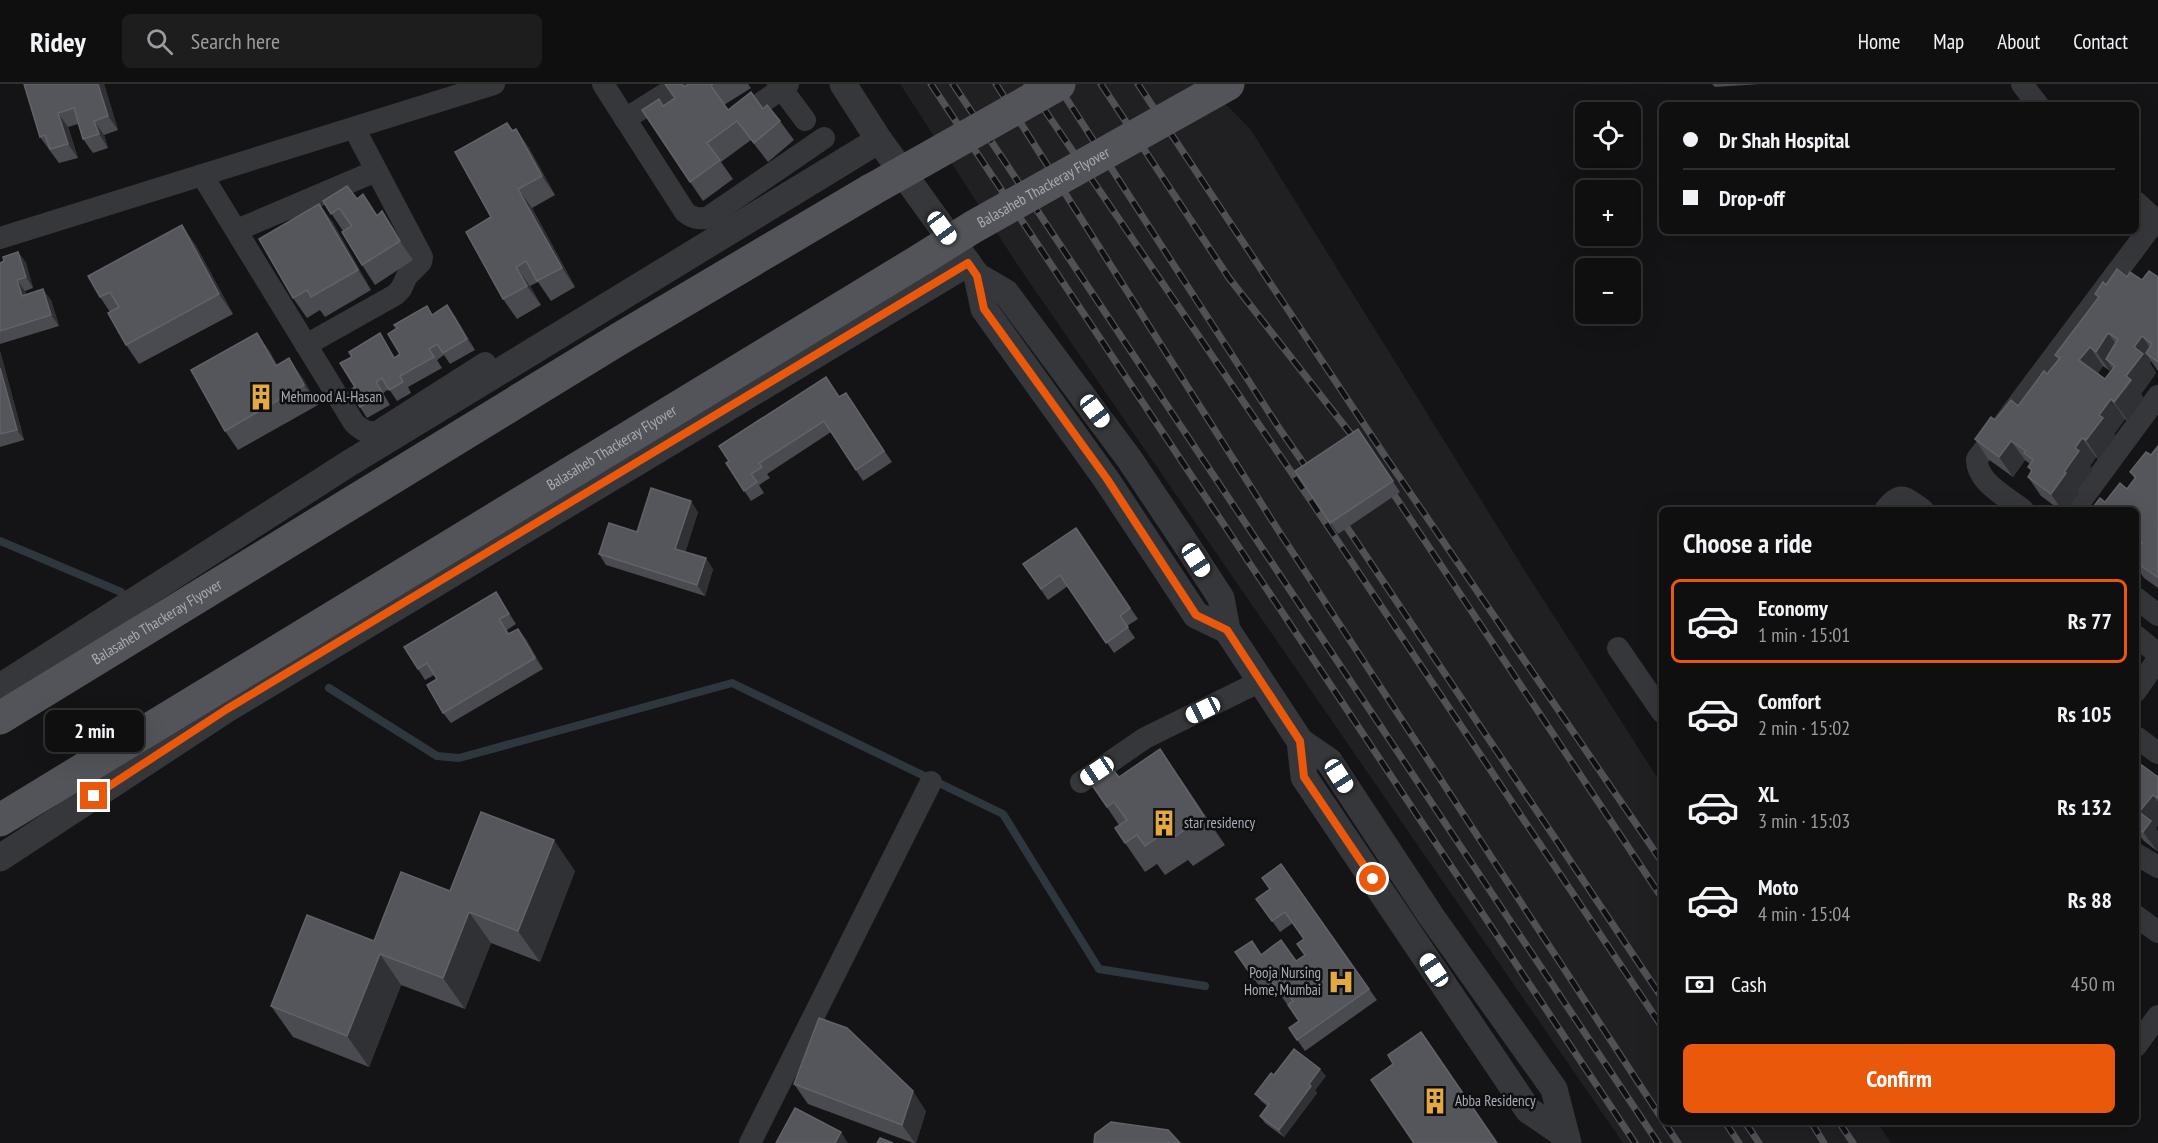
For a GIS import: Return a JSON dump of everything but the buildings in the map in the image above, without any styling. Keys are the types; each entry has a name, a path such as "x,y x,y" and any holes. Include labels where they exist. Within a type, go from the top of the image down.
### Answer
{"main road":[{"name":"Balasaheb Thackeray Flyover","path":"0,718 619,339 871,190 1059,84"},
{"name":"Balasaheb Thackeray Flyover","path":"0,820 983,222 1227,84"}],"street":[{"path":"0,238 494,84"},
{"path":"603,84 686,212 691,217 699,219 706,218 824,138"},
{"path":"625,119 681,84"},
{"path":"843,84 879,140 972,270 984,309 1082,445 1196,615 1227,630"},
{"path":"2022,84 2036,102"},
{"path":"740,118 782,86 805,120"},
{"path":"306,345 395,295 401,290 407,276 421,262 422,257 354,128"},
{"path":"0,687 348,464 879,140"},
{"path":"237,230 376,171"},
{"path":"202,175 360,430 370,433 377,432 485,363"},
{"path":"2019,507 1980,476 1976,467 1979,453 2157,221 2139,205"},
{"path":"972,270 1006,293 1107,428 1221,598 1227,630 1300,741 1329,761 1469,970 1554,1089 1567,1139"},
{"path":"0,858 227,709 972,270"},
{"path":"2076,507 2158,396"},
{"path":"1082,445 1107,428"},
{"path":"1887,507 1891,501 1903,497 1918,507"},
{"path":"1158,557 1184,541"},
{"path":"2139,600 2158,615"},
{"path":"2139,638 2158,654"},
{"path":"1618,648 1659,708"},
{"path":"2139,687 2158,659"},
{"path":"1081,782 1145,738 1261,681"},
{"path":"2139,739 2158,753"},
{"path":"1300,741 1304,777 1528,1110 1567,1139"},
{"path":"750,1143 931,782"},
{"path":"1348,842 1373,828"},
{"path":"2139,856 2158,867"},
{"path":"2139,918 2158,932"},
{"path":"1446,988 1469,970"},
{"path":"2139,1042 2158,1016"}],"shaded area":[{"path":"900,84 1206,84 1251,130 1527,574 1659,780 1659,1125 1879,1125 1891,1143 1623,1143 1019,267"}],"waterway":[{"path":"0,541 121,592"},
{"path":"329,688 437,756 459,758 732,683 1003,814 1099,969 1205,986"}],"railway":[{"path":"931,84 1635,1143"},
{"path":"953,84 1658,1143"},
{"path":"996,84 1280,533 1659,1114"},
{"path":"1027,84 1315,507 1659,1023"},
{"path":"1057,84 1313,477"},
{"path":"1101,84 1229,278 1361,447"},
{"path":"1138,84 1387,459 1659,858"},
{"path":"1385,481 1659,893"},
{"path":"1338,514 1659,994"},
{"path":"1666,1125 1678,1143"},
{"path":"1727,1125 1739,1143"},
{"path":"1747,1125 1759,1143"},
{"path":"1813,1125 1824,1143"},
{"path":"1841,1125 1853,1143"}],"place":[{"name":"Mehmood Al-Hasan","path":"261,397"},
{"name":"star residency","path":"1164,823"},
{"name":"Pooja Nursing Home, Mumbai","path":"1341,982"},
{"name":"Abba Residency","path":"1435,1101"}],"route":[{"path":"94,796 227,709 968,263 977,276 984,309 1107,479 1196,615 1227,630 1261,681 1300,741 1304,777 1373,879"}]}
